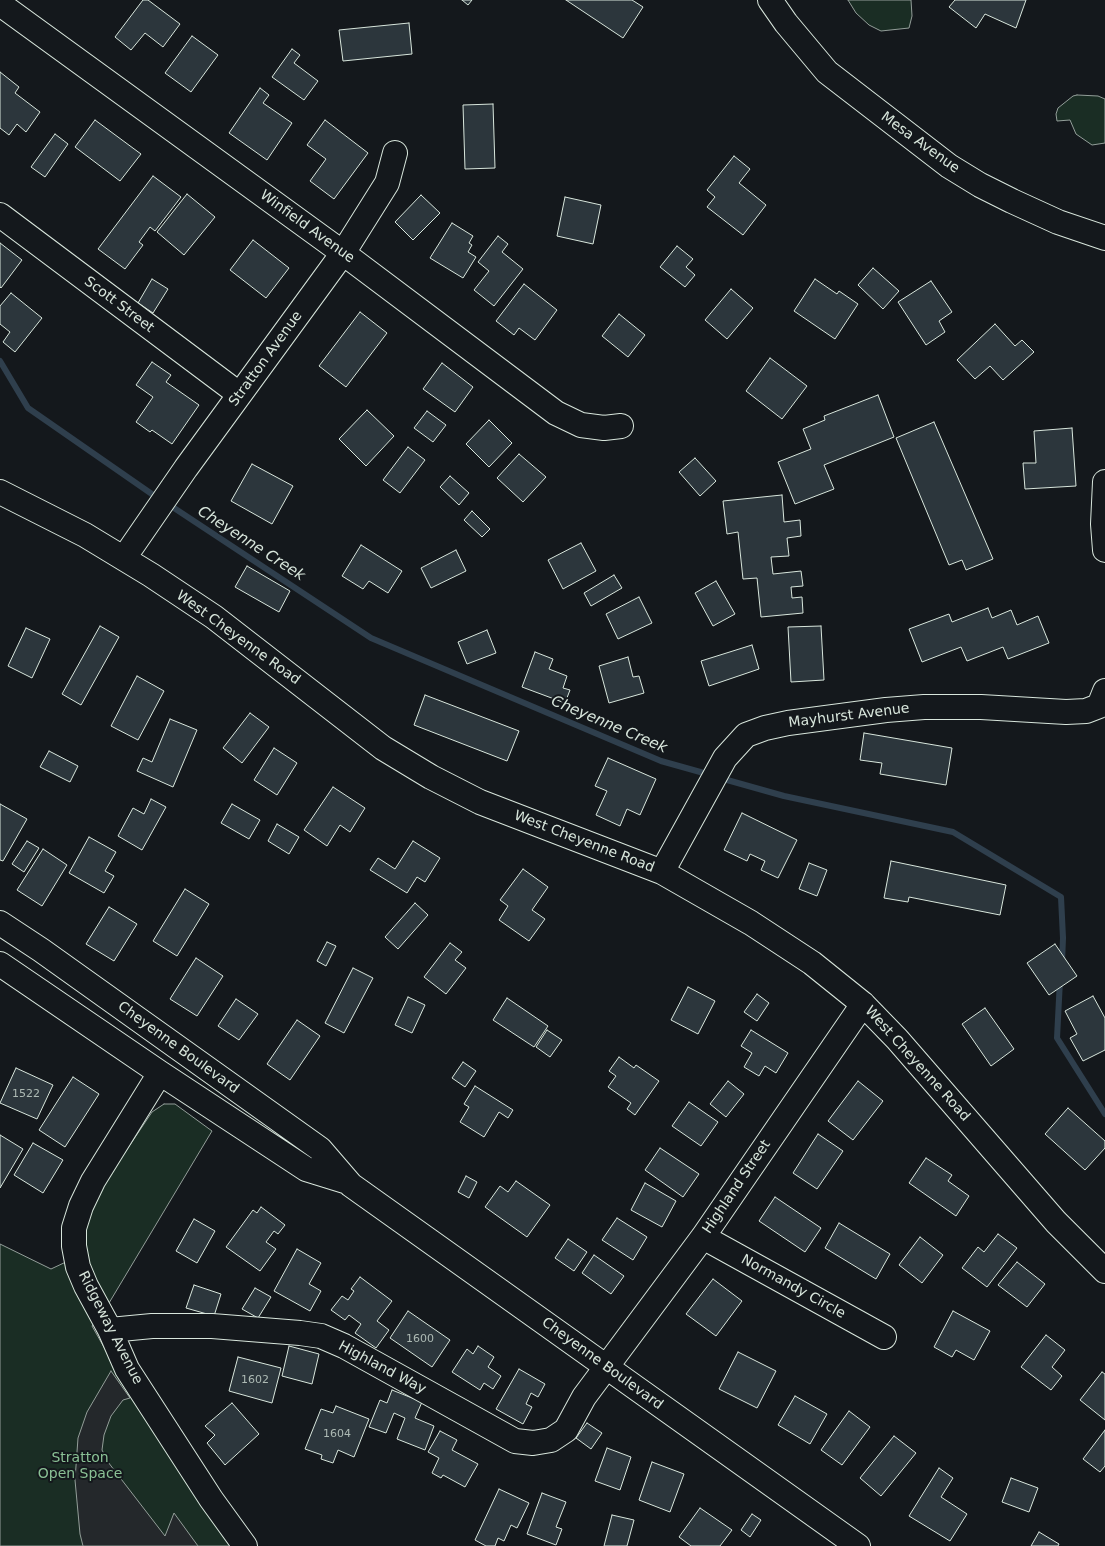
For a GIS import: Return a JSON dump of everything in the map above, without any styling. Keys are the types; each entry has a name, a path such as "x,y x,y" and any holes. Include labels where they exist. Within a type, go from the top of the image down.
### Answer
{"street":[{"name":"Mesa Avenue","path":"770,0 786,23 827,72 949,166 980,185 1012,201 1058,222 1105,238"},
{"name":"Winfield Avenue","path":"0,4 343,254 556,413 582,426 604,428 621,426"},
{"name":"Stratton Avenue","path":"124,558 239,394 343,254 387,183 395,153"},
{"name":"Scott Street","path":"0,215 239,394"},
{"path":"1105,482 1103,524 1105,550"},
{"name":"West Cheyenne Road","path":"0,492 124,558 214,618 382,748 423,772 480,802 662,872 751,922 812,963 863,1004 897,1039 1056,1222 1105,1271"},
{"name":"Mayhurst Avenue","path":"662,872 722,764 734,747 746,735 765,728 788,723 886,710 981,707 1066,712 1086,711 1099,706 1105,691"},
{"name":"Cheyenne Boulevard","path":"0,923 41,950 320,1149 348,1182 606,1368 858,1546"},
{"name":"Cheyenne Boulevard","path":"0,964 160,1073 306,1169 348,1182"},
{"name":"Highland Street","path":"606,1368 703,1237 863,1004"},
{"name":"Ridgeway Avenue","path":"160,1073 93,1181 81,1206 74,1228 74,1246 78,1267 86,1286 110,1330 127,1369 211,1499 245,1546"},
{"name":"Normandy Circle","path":"703,1237 884,1337"},
{"name":"Highland Way","path":"110,1330 152,1326 212,1326 321,1336 344,1346 515,1441 533,1443 551,1440 566,1430 584,1397 606,1368"}],"green space":[{"path":"848,0 911,0 912,16 909,28 881,31 869,25 856,13"},
{"path":"1077,95 1098,96 1105,99 1105,143 1092,145 1076,134 1070,120 1057,121 1056,114 1058,108"},
{"name":"Stratton Open Space","path":"164,1104 175,1104 212,1131 109,1303 92,1326 135,1402 232,1546 0,1546 0,1244 51,1269 85,1253 84,1238 87,1218 93,1200 152,1112"}],"shaded area":[{"path":"111,1371 130,1398 123,1400 111,1416 104,1435 102,1450 108,1462 165,1536 174,1513 198,1546 83,1546 80,1534 75,1480 78,1438 87,1412"}],"building":[{"path":"143,0 148,0 180,24 163,47 145,33 131,50 115,37"},
{"path":"462,0 472,0 468,5"},
{"path":"566,0 632,0 643,7 623,38"},
{"path":"955,0 1026,0 1016,28 985,14 976,28 949,7"},
{"path":"409,23 412,54 343,61 339,30"},
{"path":"192,36 218,55 191,92 165,73"},
{"path":"292,49 300,55 294,63 318,81 304,100 272,77"},
{"path":"0,72 19,87 15,93 40,112 26,132 17,124 9,135 0,128"},
{"path":"260,88 269,95 263,103 292,123 267,160 229,133"},
{"path":"493,104 495,168 465,169 463,105"},
{"path":"95,120 141,154 120,181 75,147"},
{"path":"325,120 368,153 334,199 310,181 326,159 307,145"},
{"path":"55,134 68,144 45,177 31,167"},
{"path":"734,156 750,169 739,183 766,205 743,235 707,207 715,197 707,190"},
{"path":"153,176 181,197 155,231 150,227 139,242 143,245 125,269 98,249"},
{"path":"187,194 215,217 184,255 157,232"},
{"path":"421,195 440,213 413,240 395,222"},
{"path":"565,197 601,205 593,244 557,236"},
{"path":"452,223 473,236 469,243 472,245 468,252 476,257 463,278 430,258"},
{"path":"498,236 508,244 502,252 523,269 494,306 474,290 489,271 478,262"},
{"path":"253,240 289,268 266,298 230,270"},
{"path":"0,243 22,260 1,288 0,287"},
{"path":"677,246 693,259 686,267 695,275 685,287 660,267"},
{"path":"873,268 899,291 883,309 858,285"},
{"path":"152,279 168,289 153,313 138,303"},
{"path":"815,279 837,294 839,291 858,304 835,339 794,311"},
{"path":"931,281 952,312 939,321 945,332 926,345 898,302"},
{"path":"524,284 557,310 535,340 519,328 514,335 496,321"},
{"path":"731,289 753,308 727,339 705,320"},
{"path":"11,293 42,318 15,352 3,342 10,332 0,324 0,306"},
{"path":"360,312 387,333 346,387 319,366"},
{"path":"619,314 645,335 628,357 602,336"},
{"path":"995,324 1015,346 1022,340 1034,352 1003,380 990,366 975,379 957,360"},
{"path":"770,358 807,386 782,419 746,391"},
{"path":"152,362 171,375 166,382 199,405 172,444 152,430 150,432 136,422 153,397 136,385"},
{"path":"442,363 473,387 455,412 423,389"},
{"path":"878,395 894,437 824,465 834,489 795,504 778,462 811,449 803,429 825,420 824,416"},
{"path":"367,410 394,436 366,466 339,439"},
{"path":"427,411 446,425 433,442 414,428"},
{"path":"489,420 512,443 489,467 466,444"},
{"path":"934,422 993,559 966,570 962,560 949,565 896,438"},
{"path":"1072,428 1076,486 1025,489 1023,463 1036,463 1034,431"},
{"path":"408,447 425,460 400,493 383,480"},
{"path":"519,454 546,477 523,502 497,478"},
{"path":"695,458 716,481 700,496 679,472"},
{"path":"252,464 293,486 272,524 231,501"},
{"path":"450,476 469,493 459,505 440,487"},
{"path":"782,495 784,522 800,520 801,536 787,538 789,556 771,557 773,574 801,571 803,586 791,587 792,598 802,597 803,613 761,617 757,578 743,579 738,532 727,534 723,501"},
{"path":"472,511 490,529 482,537 464,520"},
{"path":"581,543 596,571 563,589 548,560"},
{"path":"361,545 402,571 388,593 369,581 363,589 342,576"},
{"path":"456,550 466,571 431,588 421,568"},
{"path":"247,566 290,591 279,612 235,587"},
{"path":"614,575 622,588 591,606 584,593"},
{"path":"716,581 735,614 713,626 695,593"},
{"path":"639,597 652,623 618,639 606,614"},
{"path":"988,608 992,618 1011,610 1017,625 1038,616 1049,643 1008,659 1003,647 967,661 961,647 922,662 909,629 949,614 952,622"},
{"path":"100,626 119,637 81,705 62,694"},
{"path":"821,626 824,680 791,682 788,627"},
{"path":"26,628 50,639 32,678 8,666"},
{"path":"487,630 496,653 467,664 458,642"},
{"path":"752,645 759,669 709,686 701,661"},
{"path":"535,652 553,659 549,669 567,676 563,688 570,690 565,703 522,687"},
{"path":"628,657 633,677 639,676 644,693 609,703 599,666"},
{"path":"137,676 164,691 138,740 111,726"},
{"path":"425,695 519,731 507,761 414,725"},
{"path":"250,713 269,727 242,763 223,748"},
{"path":"170,719 197,730 173,787 137,771 143,758 152,762"},
{"path":"864,733 952,748 946,785 880,774 882,763 860,760"},
{"path":"274,748 297,763 277,795 254,780"},
{"path":"49,751 78,766 70,782 40,767"},
{"path":"608,758 656,779 640,815 627,809 620,826 596,815 607,791 595,786"},
{"path":"333,787 365,808 350,832 340,825 327,846 304,830"},
{"path":"151,799 166,807 142,850 118,836 133,808 144,814"},
{"path":"0,804 27,819 3,861 0,860"},
{"path":"232,804 260,820 249,839 221,823"},
{"path":"742,813 797,840 778,878 761,870 765,861 750,854 747,861 724,850"},
{"path":"277,824 299,837 289,854 268,841"},
{"path":"89,837 116,852 105,871 114,876 104,893 69,873"},
{"path":"27,841 39,848 24,872 12,864"},
{"path":"413,841 440,858 425,882 417,877 407,893 370,870 378,858 395,869"},
{"path":"43,849 67,865 42,906 17,890"},
{"path":"891,861 1006,885 1000,915 909,897 908,902 884,898"},
{"path":"809,863 827,870 817,896 799,889"},
{"path":"523,869 548,887 532,910 545,919 529,941 499,920 508,906 500,900"},
{"path":"185,889 209,904 177,956 153,941"},
{"path":"415,903 428,915 398,949 385,937"},
{"path":"109,907 137,924 114,961 86,944"},
{"path":"327,942 336,946 326,966 317,961"},
{"path":"450,943 462,952 455,960 466,968 446,994 424,977"},
{"path":"1055,944 1077,976 1049,995 1027,963"},
{"path":"196,958 223,976 197,1016 170,999"},
{"path":"353,968 373,978 344,1033 325,1023"},
{"path":"688,987 715,1001 698,1034 671,1020"},
{"path":"757,994 769,1003 757,1021 744,1012"},
{"path":"1093,996 1105,1018 1105,1050 1083,1061 1070,1038 1077,1034 1065,1011"},
{"path":"408,997 425,1005 412,1033 395,1025"},
{"path":"507,998 548,1026 534,1047 493,1020"},
{"path":"236,999 258,1014 239,1040 218,1026"},
{"path":"985,1008 1014,1049 991,1066 962,1024"},
{"path":"297,1020 320,1036 290,1080 267,1064"},
{"path":"547,1030 562,1040 550,1057 536,1047"},
{"path":"751,1030 788,1053 776,1073 765,1066 759,1076 744,1067 752,1053 741,1046"},
{"path":"619,1057 634,1068 636,1065 659,1081 635,1115 627,1109 631,1103 608,1087 616,1076 609,1071"},
{"path":"463,1062 476,1071 465,1087 452,1078"},
{"path":"16,1068 53,1085 37,1119 0,1103"},
{"path":"73,1077 99,1094 65,1147 39,1130"},
{"path":"728,1081 744,1094 726,1117 710,1104"},
{"path":"858,1081 883,1101 853,1140 828,1121"},
{"path":"475,1086 513,1110 508,1118 499,1112 484,1137 460,1122 469,1107 464,1104"},
{"path":"689,1102 718,1122 701,1146 672,1126"},
{"path":"1068,1108 1105,1141 1105,1148 1085,1170 1045,1134"},
{"path":"818,1134 843,1151 817,1189 793,1173"},
{"path":"0,1135 23,1149 0,1188"},
{"path":"33,1143 63,1160 43,1193 14,1175"},
{"path":"660,1148 699,1174 683,1197 645,1170"},
{"path":"926,1158 952,1175 948,1181 969,1196 956,1216 909,1183"},
{"path":"466,1176 477,1182 469,1198 458,1192"},
{"path":"516,1181 550,1205 527,1237 485,1207 500,1186 508,1192"},
{"path":"645,1183 676,1201 662,1227 631,1210"},
{"path":"775,1197 821,1228 805,1252 759,1221"},
{"path":"261,1207 285,1225 278,1234 274,1231 266,1242 276,1249 260,1271 226,1247 253,1210 257,1213"},
{"path":"617,1218 647,1237 633,1260 602,1240"},
{"path":"194,1219 215,1231 197,1263 176,1251"},
{"path":"839,1223 890,1254 876,1279 825,1248"},
{"path":"998,1234 1017,1248 987,1287 962,1268 978,1247 984,1252"},
{"path":"920,1237 943,1255 922,1283 899,1265"},
{"path":"568,1239 587,1252 574,1271 555,1258"},
{"path":"297,1249 321,1263 309,1284 321,1291 310,1311 274,1291"},
{"path":"594,1255 624,1276 611,1294 582,1273"},
{"path":"1017,1262 1045,1284 1027,1307 998,1285"},
{"path":"360,1277 392,1301 377,1321 389,1330 376,1348 355,1333 361,1324 349,1315 345,1320 331,1310 342,1296 348,1300 354,1291 351,1289"},
{"path":"713,1279 742,1301 716,1336 686,1314"},
{"path":"194,1285 221,1294 214,1316 186,1308"},
{"path":"255,1288 271,1297 258,1318 242,1309"},
{"path":"408,1311 450,1340 432,1367 390,1338"},
{"path":"953,1311 990,1331 974,1360 956,1350 952,1357 934,1347"},
{"path":"1046,1335 1065,1350 1052,1367 1062,1376 1051,1390 1021,1367"},
{"path":"289,1346 319,1354 312,1384 282,1376"},
{"path":"478,1346 494,1357 488,1367 501,1376 493,1389 484,1383 480,1390 452,1372 467,1349 473,1354"},
{"path":"738,1352 776,1371 757,1408 719,1389"},
{"path":"238,1357 281,1368 272,1403 229,1391"},
{"path":"519,1369 545,1384 538,1397 531,1393 526,1404 532,1407 523,1424 496,1409"},
{"path":"1102,1372 1105,1374 1105,1420 1080,1400"},
{"path":"392,1390 422,1402 415,1418 434,1426 425,1450 397,1439 405,1418 394,1413 386,1433 369,1427 380,1400 387,1403"},
{"path":"795,1396 827,1414 810,1444 778,1425"},
{"path":"232,1403 259,1434 225,1465 207,1443 215,1435 205,1426"},
{"path":"336,1406 369,1419 354,1457 338,1450 333,1463 321,1459 322,1455 305,1449 321,1409 333,1413"},
{"path":"849,1411 870,1427 842,1465 821,1450"},
{"path":"587,1423 602,1433 591,1449 576,1438"},
{"path":"1105,1430 1105,1466 1100,1472 1083,1459"},
{"path":"440,1431 457,1440 452,1450 478,1464 465,1487 443,1475 441,1478 432,1473 439,1458 428,1452"},
{"path":"894,1436 916,1453 881,1496 860,1478"},
{"path":"607,1448 631,1457 620,1490 595,1481"},
{"path":"652,1462 684,1474 670,1512 639,1500"},
{"path":"939,1468 953,1478 941,1497 967,1514 950,1541 909,1516"},
{"path":"1011,1478 1038,1488 1029,1512 1002,1502"},
{"path":"499,1489 529,1503 517,1528 511,1525 504,1541 498,1538 495,1546 486,1546 475,1540"},
{"path":"542,1493 566,1502 556,1527 562,1529 556,1545 527,1534"},
{"path":"700,1508 732,1530 720,1546 691,1546 679,1537"},
{"path":"752,1514 761,1520 750,1537 741,1530"},
{"path":"612,1515 634,1520 627,1546 604,1546"},
{"path":"1039,1532 1059,1544 1058,1546 1031,1546"}],"waterway":[{"name":"Cheyenne Creek","path":"0,361 28,408 159,499"},
{"name":"Cheyenne Creek","path":"168,504 371,638 661,761 711,775"},
{"name":"Cheyenne Creek","path":"720,778 784,796 953,832 1061,897 1062,962"},
{"name":"Cheyenne Creek","path":"1060,980 1057,1038 1105,1114"}]}
